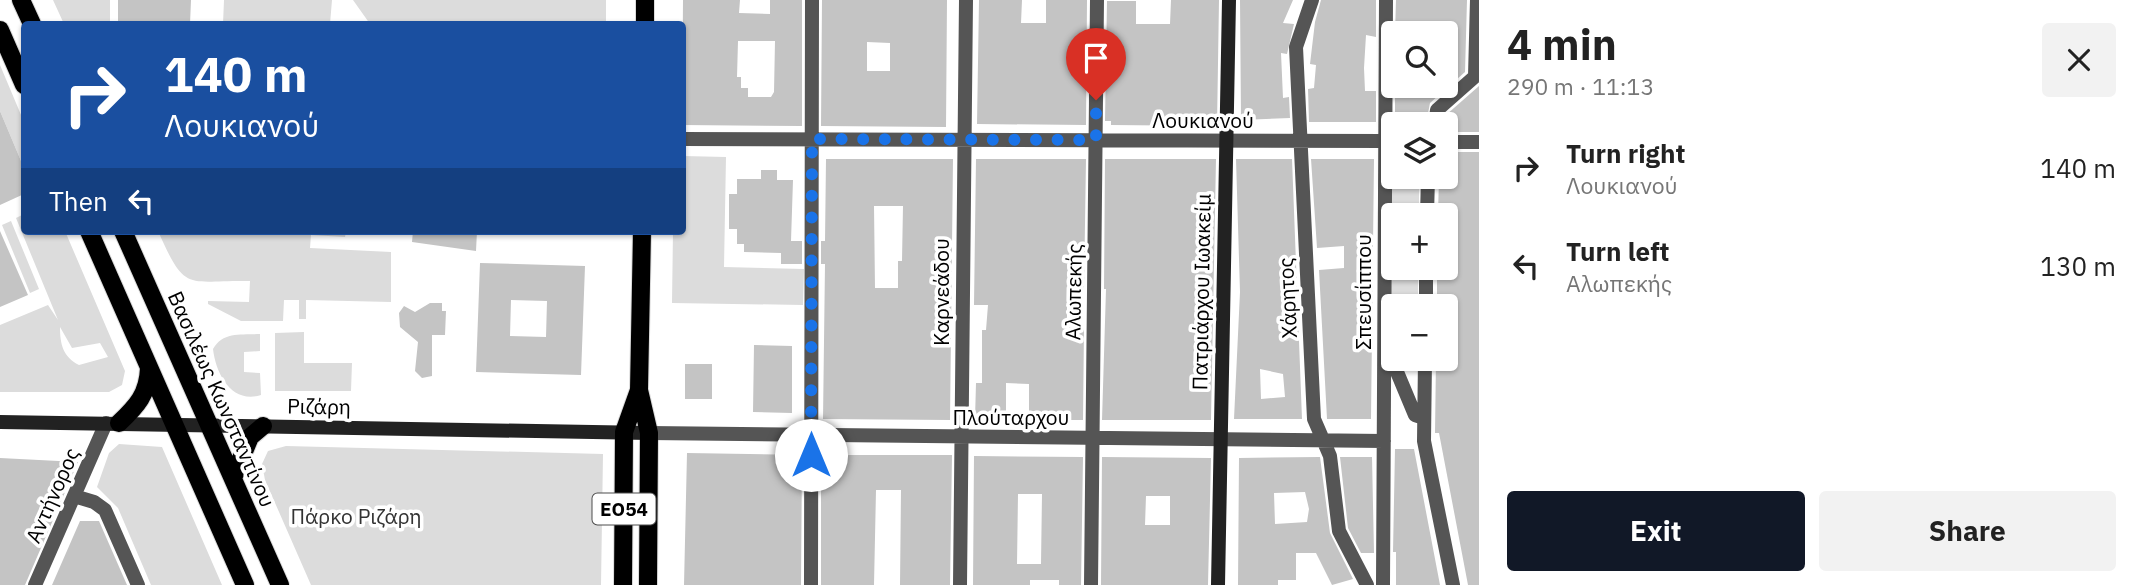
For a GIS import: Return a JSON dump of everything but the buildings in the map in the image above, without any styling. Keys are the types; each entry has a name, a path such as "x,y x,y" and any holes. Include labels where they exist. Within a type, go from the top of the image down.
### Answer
{"main road":[{"path":"21,0 31,21"},
{"path":"645,0 645,21"},
{"path":"0,30 21,78"},
{"path":"91,235 245,585"},
{"name":"Βασιλέως Κωνσταντίνου","path":"125,235 280,585"},
{"name":"ΕΟ54","path":"623,585 637,433 642,235"},
{"path":"112,423 138,405 148,385 149,368"},
{"path":"233,478 250,437 263,426"},
{"name":"ΕΟ54","path":"637,433 648,585"}],"street":[{"path":"811,585 812,0"},
{"name":"Καρνεάδου","path":"960,585 966,0"},
{"name":"Αλωπεκής","path":"1091,585 1097,0"},
{"name":"Πατριάρχου Ιωακείμ","path":"1218,585 1229,0"},
{"name":"Χάρητος","path":"1312,0 1296,47 1314,419 1330,456 1339,531 1367,585"},
{"name":"Σπευσίππου","path":"1385,112 1386,0"},
{"path":"1437,112 1477,75 1477,0"},
{"name":"Λουκιανού","path":"686,139 1381,141"},
{"path":"1458,142 1479,142"},
{"name":"Σπευσίππου","path":"1384,294 1385,189"},
{"name":"Σπευσίππου","path":"1384,371 1384,585"},
{"path":"1397,371 1415,415 1424,418"},
{"path":"1425,371 1424,441 1453,585"},
{"name":"Ριζάρη","path":"0,423 209,424 637,433"},
{"name":"Αντήνορος","path":"35,585 74,496 112,423"},
{"name":"Πλούταρχου","path":"637,433 961,439 1219,438 1384,441"},
{"path":"74,496 94,502 105,510 138,585"}],"green space":[{"path":"53,0 110,0 110,21 63,21"},
{"path":"224,0 332,0 330,21 223,21"},
{"path":"353,0 606,0 606,21 368,21"},
{"path":"0,65 21,115 21,161 0,111"},
{"path":"686,156 726,157 724,267 804,269 803,305 672,303 673,235 686,235"},
{"path":"1391,189 1419,189 1419,203 1390,203"},
{"path":"21,216 21,230 16,218"},
{"path":"11,221 39,289 30,293 2,225"},
{"path":"23,235 67,235 125,371 122,385 109,392 0,392 0,325 48,305 58,320","holes":["60,327 72,348 100,343 108,357 79,365 69,358 64,349"]},
{"path":"160,235 311,235 310,248 391,252 391,302 306,300 306,319 299,319 299,300 284,300 283,321 241,321 208,304 208,301 249,302 250,281 191,279 175,265"},
{"path":"311,235 345,235 345,237"},
{"path":"1390,280 1418,280 1418,294 1389,294"},
{"path":"304,332 304,363 352,363 351,391 275,391 275,333"},
{"path":"260,334 260,351 244,352 244,372 260,373 261,395 251,397 234,391 227,385 218,368 213,349 222,339 228,337"},
{"path":"119,444 162,447 222,585 151,585 118,508 97,487 109,453"},
{"name":"Πάρκο Ριζάρη","path":"286,446 603,454 601,585 311,585 265,480 262,464 268,451"}],"route":[{"path":"811,455 812,139 1096,140 1096,100"}]}
